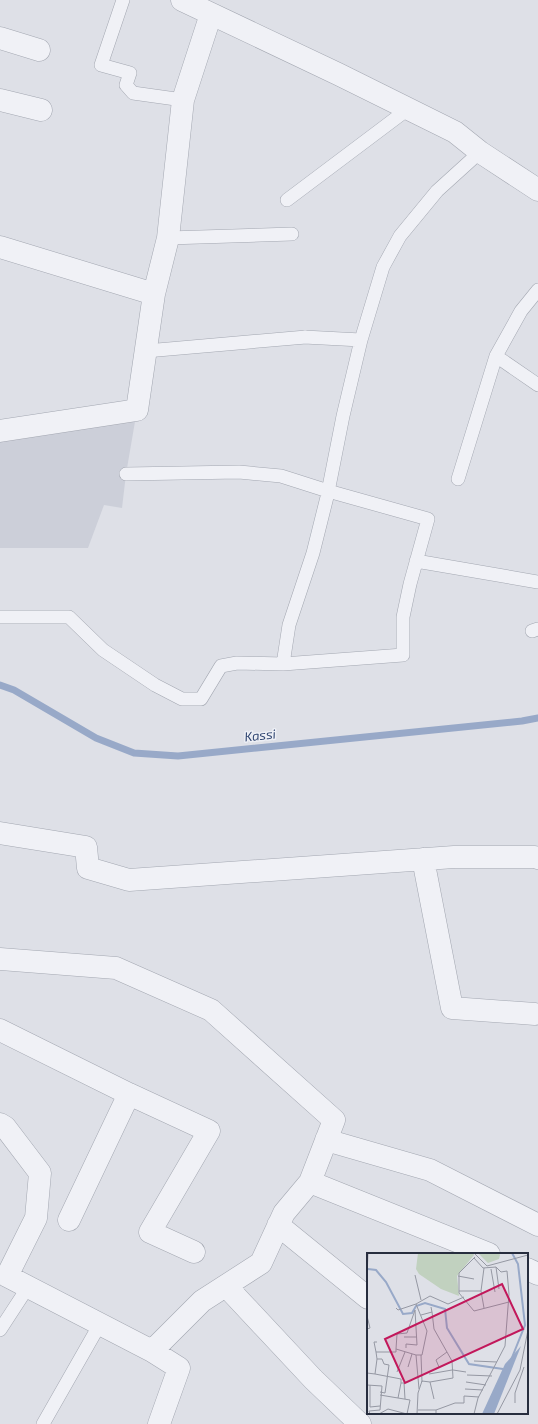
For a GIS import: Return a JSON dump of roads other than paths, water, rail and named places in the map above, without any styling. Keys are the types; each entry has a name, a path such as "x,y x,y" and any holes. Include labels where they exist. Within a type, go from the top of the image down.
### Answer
{"street":[{"path":"182,0 455,132 480,152 538,190"},
{"path":"0,431 137,410 154,294 168,238 183,100 211,14"},
{"path":"0,38 39,50"},
{"path":"0,100 41,110"},
{"path":"0,247 154,294"},
{"path":"0,833 86,847 88,868 129,880 454,857 538,858"},
{"path":"423,860 452,1008 535,1014"},
{"path":"0,959 116,968 212,1010 334,1120 310,1182 284,1213 261,1263 202,1301 152,1351"},
{"path":"0,1030 129,1094 209,1131 150,1232 194,1252"},
{"path":"69,1220 129,1094"},
{"path":"0,1124 5,1128 40,1173 36,1218 7,1276 152,1351 179,1368 159,1424"},
{"path":"326,1140 430,1170 538,1225"},
{"path":"310,1182 487,1253"},
{"path":"278,1225 367,1297"},
{"path":"528,1269 538,1274"},
{"path":"226,1286 313,1379 360,1424"}],"lane":[{"path":"123,0 101,65 130,74 126,85 133,93 183,100"},
{"path":"287,200 408,109"},
{"path":"283,664 289,625 313,553 361,340 383,267 400,236 436,191 480,152"},
{"path":"168,238 292,234"},
{"path":"458,479 496,356 522,311 538,290"},
{"path":"146,351 305,337 361,340"},
{"path":"496,356 538,385"},
{"path":"0,617 69,617 103,650 155,686 182,699 200,699 221,666 237,663 283,664 403,655 403,617 416,561 428,519 328,491 281,476 239,472 126,474"},
{"path":"416,561 538,582"},
{"path":"0,1330 28,1287"},
{"path":"44,1424 100,1324"}],"waterway":[{"name":"Kassi","path":"0,685 14,690 96,738 134,753 178,756 522,721 538,718"}]}
